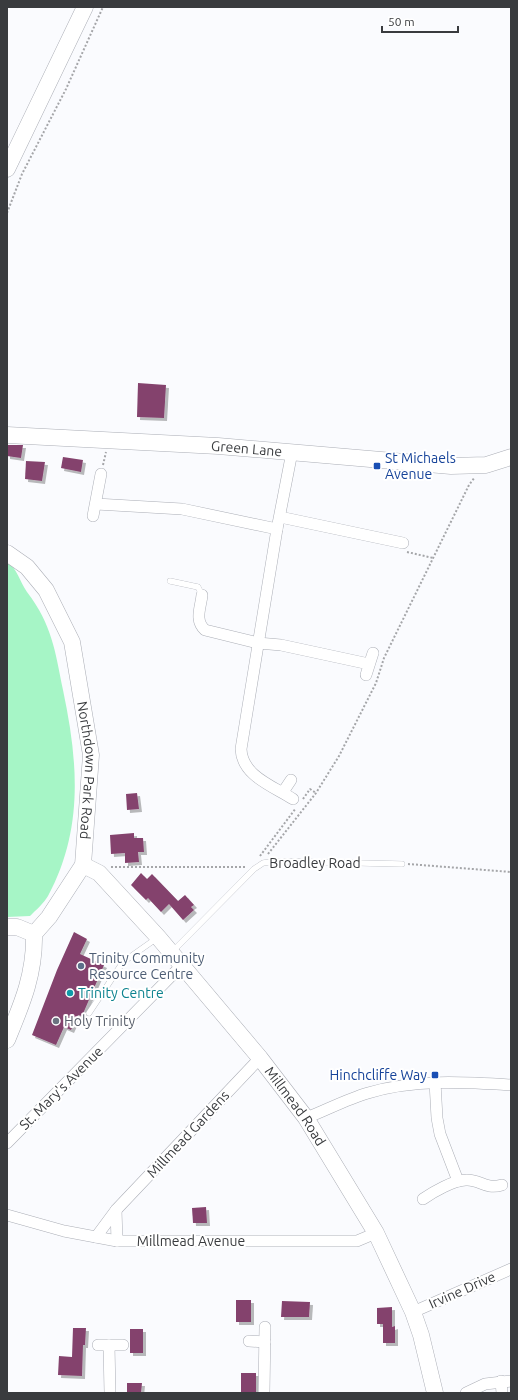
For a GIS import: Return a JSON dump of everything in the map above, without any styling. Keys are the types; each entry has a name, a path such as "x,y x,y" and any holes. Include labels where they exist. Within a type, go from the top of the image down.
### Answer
{"main road":[{"path":"7,169 85,7"},
{"name":"Green Lane","path":"7,435 218,446 451,466 486,465 511,456"},
{"name":"Northdown Park Road","path":"7,553 28,567 46,590 72,642 91,754 83,865 49,916 34,934"},
{"name":"Millmead Road","path":"83,865 99,873 172,952 260,1058 306,1118 376,1233 413,1312 428,1357 435,1393"},
{"path":"7,926 22,928 34,934"},
{"path":"7,936 34,934"},
{"path":"7,1040 30,980 35,957 34,934"}],"street":[{"path":"292,452 277,529 258,643 242,757 244,765 250,771 293,799"},
{"path":"93,516 101,474"},
{"path":"96,504 182,509 277,529"},
{"path":"280,517 403,543"},
{"path":"202,595 198,619 200,626 205,630 258,643 281,645 367,670 373,653"},
{"path":"283,792 291,780"},
{"name":"St. Mary's Avenue","path":"7,1143 182,965"},
{"name":"Millmead Gardens","path":"96,1237 116,1210 260,1058"},
{"path":"306,1118 368,1093 406,1085 436,1082 511,1085"},
{"path":"436,1082 437,1118 440,1134 458,1181"},
{"path":"423,1199 432,1192 466,1179 490,1187 502,1185"},
{"path":"116,1210 117,1241"},
{"name":"Millmead Avenue","path":"7,1215 64,1231 117,1241 357,1241 376,1233"},
{"name":"Irvine Drive","path":"413,1312 511,1269"},
{"path":"264,1393 265,1328"},
{"path":"249,1342 265,1342"},
{"path":"98,1345 123,1345"},
{"path":"109,1345 108,1360 110,1393"},
{"path":"466,1393 485,1384 506,1381 502,1393"}],"lane":[{"path":"170,581 198,587 202,595"},
{"name":"Broadley Road","path":"254,869 263,863 276,861 402,864"},
{"path":"172,952 254,869"},
{"path":"89,1013 123,962 158,937"}],"path":[{"path":"7,213 22,174 66,89 103,7"},
{"path":"101,474 108,441"},
{"path":"403,543 401,551 433,558"},
{"path":"254,869 258,858 310,789 316,793"},
{"path":"402,864 511,872"},
{"name":"Broadley Road","path":"99,873 113,866 242,866 254,869"}],"green space":[{"path":"7,562 16,571 42,616 55,650 72,743 75,794 73,820 68,846 60,871 48,896 30,916 7,917"}],"building":[{"path":"138,383 166,385 164,418 137,417"},
{"path":"7,445 23,445 21,458 7,456"},
{"path":"63,457 83,460 81,472 61,468"},
{"path":"26,461 45,462 42,481 25,479"},
{"path":"137,793 139,809 127,810 126,794"},
{"path":"134,833 134,838 143,838 144,852 138,852 139,862 125,863 125,853 111,854 110,835"},
{"path":"141,873 147,879 152,874 178,901 185,895 194,905 191,907 194,910 183,920 169,904 161,912 148,898 146,900 131,885"},
{"path":"74,932 87,939 80,954 104,965 82,1016 78,1015 71,1030 64,1027 56,1045 32,1035 57,970"},
{"path":"206,1207 207,1223 193,1223 192,1208"},
{"path":"236,1300 251,1300 251,1322 236,1322"},
{"path":"282,1301 310,1302 309,1317 281,1317"},
{"path":"392,1307 392,1327 395,1326 395,1343 383,1343 383,1324 377,1324 377,1308"},
{"path":"73,1328 86,1328 85,1345 83,1345 82,1376 58,1375 59,1356 72,1357"},
{"path":"130,1329 143,1329 143,1353 130,1353"},
{"path":"241,1373 256,1373 256,1393 241,1393"},
{"path":"127,1383 142,1383 141,1393 127,1393"}],"place":[{"name":"St Michaels Avenue","path":"377,466"},
{"name":"Trinity Community Resource Centre","path":"81,966"},
{"name":"Trinity Centre","path":"70,993"},
{"name":"Holy Trinity","path":"56,1021"},
{"name":"Hinchcliffe Way","path":"435,1075"}]}
